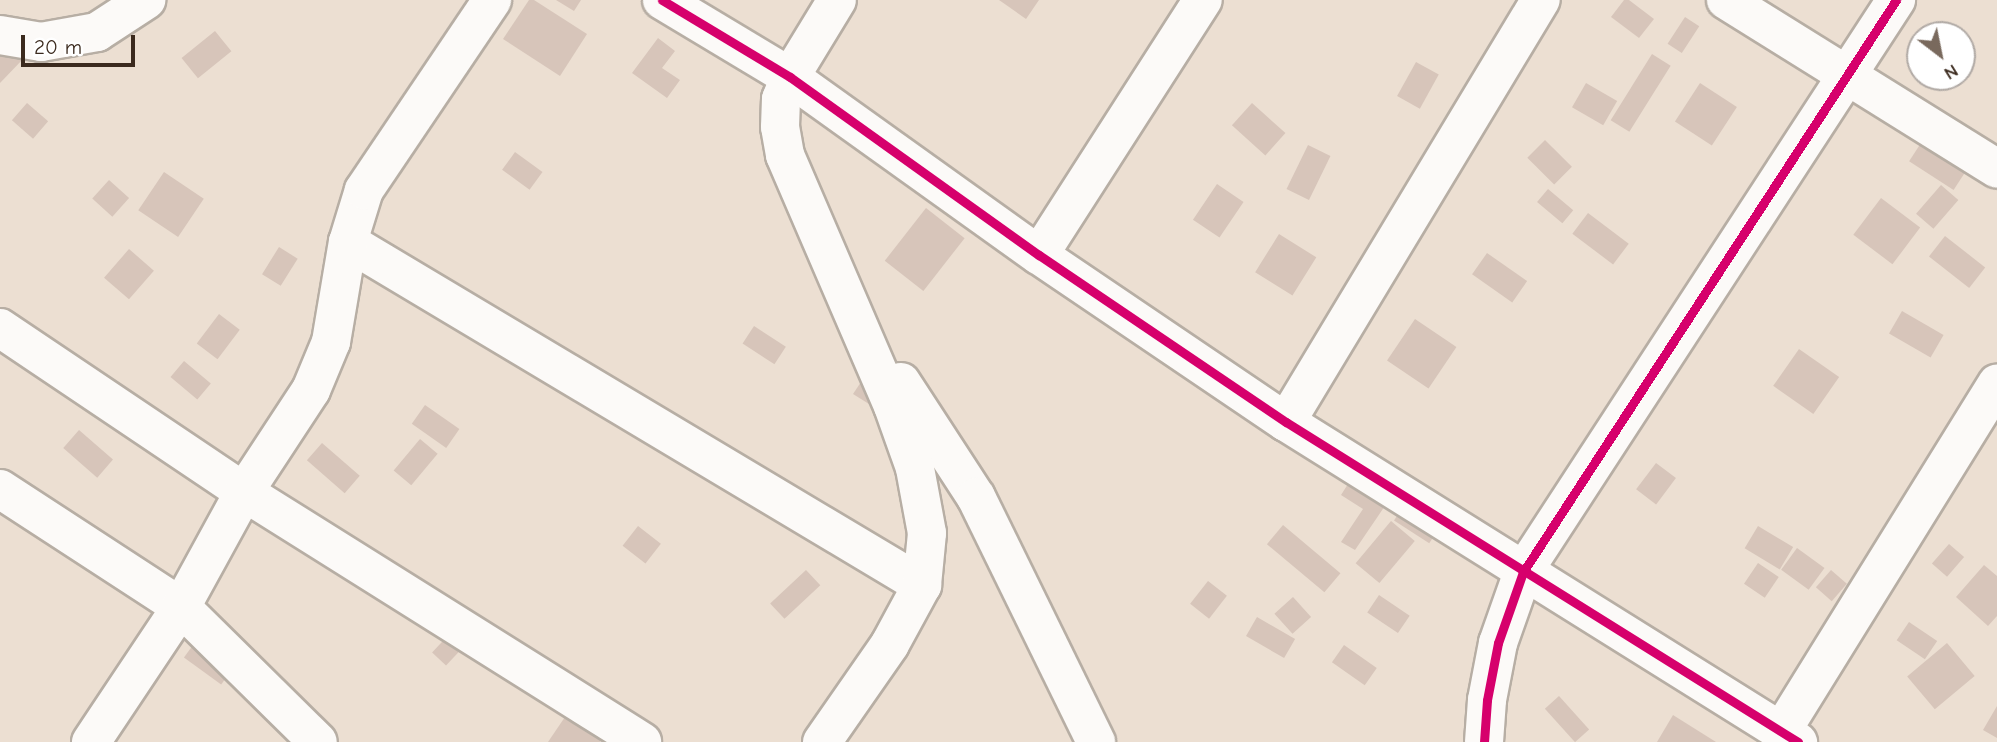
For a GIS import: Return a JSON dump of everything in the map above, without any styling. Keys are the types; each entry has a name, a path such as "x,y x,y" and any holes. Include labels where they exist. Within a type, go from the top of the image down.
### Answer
{"street":[{"path":"0,35 40,42 97,32 146,0"},
{"path":"91,742 181,607 244,492 311,390 331,342 348,242 364,191 492,0"},
{"path":"662,0 790,77 1039,255 1286,422 1790,737 1997,383"},
{"path":"822,742 890,644 922,585 927,533 915,468 893,406 785,155 780,127 780,99 790,77 837,0"},
{"path":"1039,255 1203,0"},
{"path":"1286,422 1541,0"},
{"path":"1726,0 1997,169"},
{"path":"1484,742 1487,699 1498,643 1523,572 1896,0"},
{"path":"348,242 922,585"},
{"path":"850,304 976,497 1096,742"},
{"path":"0,328 244,492 642,742"},
{"path":"0,489 181,607 318,742"}],"building":[{"path":"529,0 534,0 587,34 560,76 503,39"},
{"path":"556,0 581,0 574,11"},
{"path":"999,0 1039,0 1026,19"},
{"path":"1624,0 1629,0 1654,19 1639,38 1611,17"},
{"path":"1685,17 1699,26 1682,53 1668,44"},
{"path":"215,31 231,51 198,78 182,58"},
{"path":"0,32 25,57 0,83"},
{"path":"658,38 675,51 662,68 680,80 667,98 632,73"},
{"path":"1652,54 1671,66 1629,132 1611,120"},
{"path":"1416,62 1439,75 1420,109 1397,96"},
{"path":"1586,83 1617,101 1603,125 1572,107"},
{"path":"1700,83 1737,107 1712,146 1675,122"},
{"path":"27,103 48,121 33,139 12,120"},
{"path":"1252,103 1285,133 1265,155 1232,125"},
{"path":"1932,126 1976,155 1954,190 1909,161"},
{"path":"1545,140 1572,167 1554,185 1527,158"},
{"path":"1308,145 1330,156 1309,200 1287,189"},
{"path":"515,152 543,172 530,190 502,170"},
{"path":"164,172 204,199 178,237 138,210"},
{"path":"109,180 129,198 112,217 92,199"},
{"path":"1217,184 1244,202 1219,238 1193,220"},
{"path":"1941,185 1958,200 1933,229 1916,214"},
{"path":"1548,189 1573,210 1562,223 1537,202"},
{"path":"1881,198 1920,227 1892,264 1853,235"},
{"path":"926,208 965,238 923,291 885,261"},
{"path":"1588,213 1629,244 1613,264 1572,234"},
{"path":"1279,234 1316,257 1292,295 1255,272"},
{"path":"1945,236 1985,267 1969,288 1929,256"},
{"path":"279,247 298,259 281,286 262,274"},
{"path":"129,249 154,271 129,299 104,278"},
{"path":"1487,253 1527,281 1512,302 1472,274"},
{"path":"1902,311 1944,335 1931,358 1889,334"},
{"path":"219,314 240,330 217,359 197,344"},
{"path":"1415,319 1456,347 1428,388 1387,360"},
{"path":"754,326 786,347 774,364 743,344"},
{"path":"1799,349 1839,377 1813,414 1773,386"},
{"path":"184,361 211,383 197,400 171,377"},
{"path":"865,376 885,414 853,394"},
{"path":"425,405 459,429 446,448 412,424"},
{"path":"79,430 113,460 97,478 63,448"},
{"path":"420,439 438,454 411,485 394,470"},
{"path":"322,443 360,476 345,493 307,460"},
{"path":"1656,463 1676,478 1656,504 1636,489"},
{"path":"1355,473 1391,497 1355,550 1341,542 1363,509 1341,495"},
{"path":"1406,502 1441,525 1429,543 1394,520"},
{"path":"1391,521 1415,541 1379,583 1356,563"},
{"path":"1283,525 1340,573 1324,592 1267,544"},
{"path":"638,526 661,544 645,564 623,546"},
{"path":"1758,526 1793,547 1780,569 1745,548"},
{"path":"1949,544 1964,557 1947,577 1932,564"},
{"path":"1797,548 1825,568 1809,590 1781,570"},
{"path":"1758,563 1779,577 1765,598 1744,584"},
{"path":"1984,565 1997,576 1997,616 1988,626 1956,597"},
{"path":"806,570 820,585 784,619 770,603"},
{"path":"1831,570 1847,584 1832,601 1816,587"},
{"path":"1208,581 1227,596 1209,619 1190,604"},
{"path":"1379,595 1410,616 1398,633 1367,612"},
{"path":"1293,597 1311,617 1292,634 1274,614"},
{"path":"1257,617 1295,639 1284,658 1246,636"},
{"path":"1909,622 1937,641 1925,659 1897,640"},
{"path":"456,627 470,640 446,666 432,653"},
{"path":"201,634 238,661 221,684 184,657"},
{"path":"1947,643 1975,676 1935,709 1907,676"},
{"path":"1344,645 1377,668 1365,685 1332,662"},
{"path":"1559,696 1589,729 1575,742 1545,709"},
{"path":"1997,706 1997,738 1983,730"},
{"path":"567,714 602,739 600,742 548,742"},
{"path":"1673,715 1716,742 1657,742"}],"cycle path":[{"path":"662,0 790,77 1039,255 1286,422 1798,742"},
{"path":"1484,742 1487,700 1498,643 1523,572 1896,0"}]}
